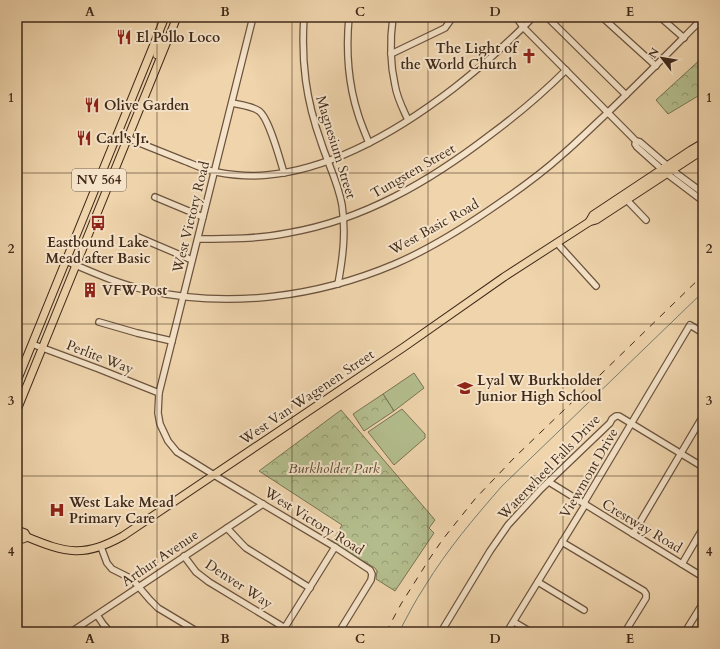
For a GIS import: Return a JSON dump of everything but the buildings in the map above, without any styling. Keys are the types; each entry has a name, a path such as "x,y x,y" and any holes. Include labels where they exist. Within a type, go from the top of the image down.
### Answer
{"main road":[{"name":"NV 564","path":"17,381 165,17"},
{"path":"169,17 164,28 169,37"},
{"name":"NV 564","path":"17,410 177,17"},
{"path":"152,79 161,41 159,32"},
{"path":"666,170 703,143"},
{"path":"666,170 703,150"},
{"name":"West Van Wagenen Street","path":"17,530 25,534 27,537 53,547 66,550 84,551 101,547 113,542 214,475 504,277 589,222 596,220 624,198 666,170"},
{"name":"West Van Wagenen Street","path":"17,537 23,539 27,537"}],"street":[{"name":"West Victory Road","path":"253,17 159,393 158,413 160,424 168,441 178,452 335,547 370,570 372,580 339,632"},
{"name":"Magnesium Street","path":"304,17 304,67 310,108 321,143 335,177 344,219 343,257 338,284"},
{"path":"349,17 347,45 352,92 358,114 369,143"},
{"path":"393,17 391,54 395,85 399,101 408,120"},
{"path":"391,54 445,28 451,17"},
{"path":"516,17 523,27 607,113 636,141 640,142 666,170 703,201"},
{"path":"117,134 149,148 214,172 244,176 266,176 284,173 328,161 369,143 408,120 439,99 498,52 533,17"},
{"path":"547,17 626,95"},
{"path":"602,17 656,66"},
{"path":"660,17 684,38"},
{"name":"West Basic Road","path":"66,261 134,287 183,297 217,299 291,294 318,289 360,277 396,264 429,248 484,214 563,155 656,66 703,18"},
{"name":"Tungsten Street","path":"198,239 266,237 316,227 344,219 367,210 399,195 438,173 474,148 512,119 566,70"},
{"path":"232,103 252,108 261,113 268,125 284,173"},
{"path":"666,170 703,193"},
{"path":"155,197 204,217"},
{"path":"624,198 646,220"},
{"path":"138,237 192,260"},
{"path":"557,243 596,286"},
{"path":"99,322 137,334 172,340"},
{"name":"Viewmont Drive","path":"508,632 585,505 585,501 690,325 703,333"},
{"name":"Perlite Way","path":"32,344 159,393"},
{"name":"Waterwheel Falls Drive","path":"441,632 502,533 519,513 612,419 619,416 631,424"},
{"path":"632,534 703,416"},
{"path":"631,424 703,467"},
{"name":"Crestway Road","path":"549,482 703,577"},
{"name":"Arthur Avenue","path":"71,632 263,504"},
{"path":"227,528 240,544 310,588"},
{"path":"682,564 703,528"},
{"path":"562,542 644,591 646,598 625,632"},
{"path":"101,547 107,563 112,569 132,579 158,608 198,632"},
{"path":"284,630 335,547"},
{"name":"Denver Way","path":"184,556 196,572 209,582 284,630"},
{"path":"538,582 584,610"},
{"path":"685,632 703,603"},
{"path":"97,615 110,632"},
{"path":"514,622 531,632"}],"green space":[{"path":"703,57 703,93 668,114 656,100"},
{"path":"414,373 424,388 394,411 383,394"},
{"path":"383,394 394,411 364,431 353,414"},
{"path":"402,409 425,434 425,438 394,465 368,432"},
{"name":"Burkholder Park","path":"341,410 435,520 429,528 434,533 395,591 376,579 377,571 375,568 332,542 342,525 259,471"}],"waterway":[{"path":"399,632 418,597 442,560 471,522 502,486 703,292"}],"railway":[{"path":"386,632 401,604 430,558 475,499 515,457 703,275"}],"place":[{"name":"El Pollo Loco","path":"124,37"},
{"name":"The Light of the World Church","path":"529,56"},
{"name":"Olive Garden","path":"92,105"},
{"name":"Carl's Jr.","path":"84,138"},
{"name":"Eastbound Lake Mead after Basic","path":"98,223"},
{"name":"VFW Post","path":"90,290"},
{"name":"Lyal W Burkholder Junior High School","path":"465,388"},
{"name":"West Lake Mead Primary Care","path":"57,510"}]}
